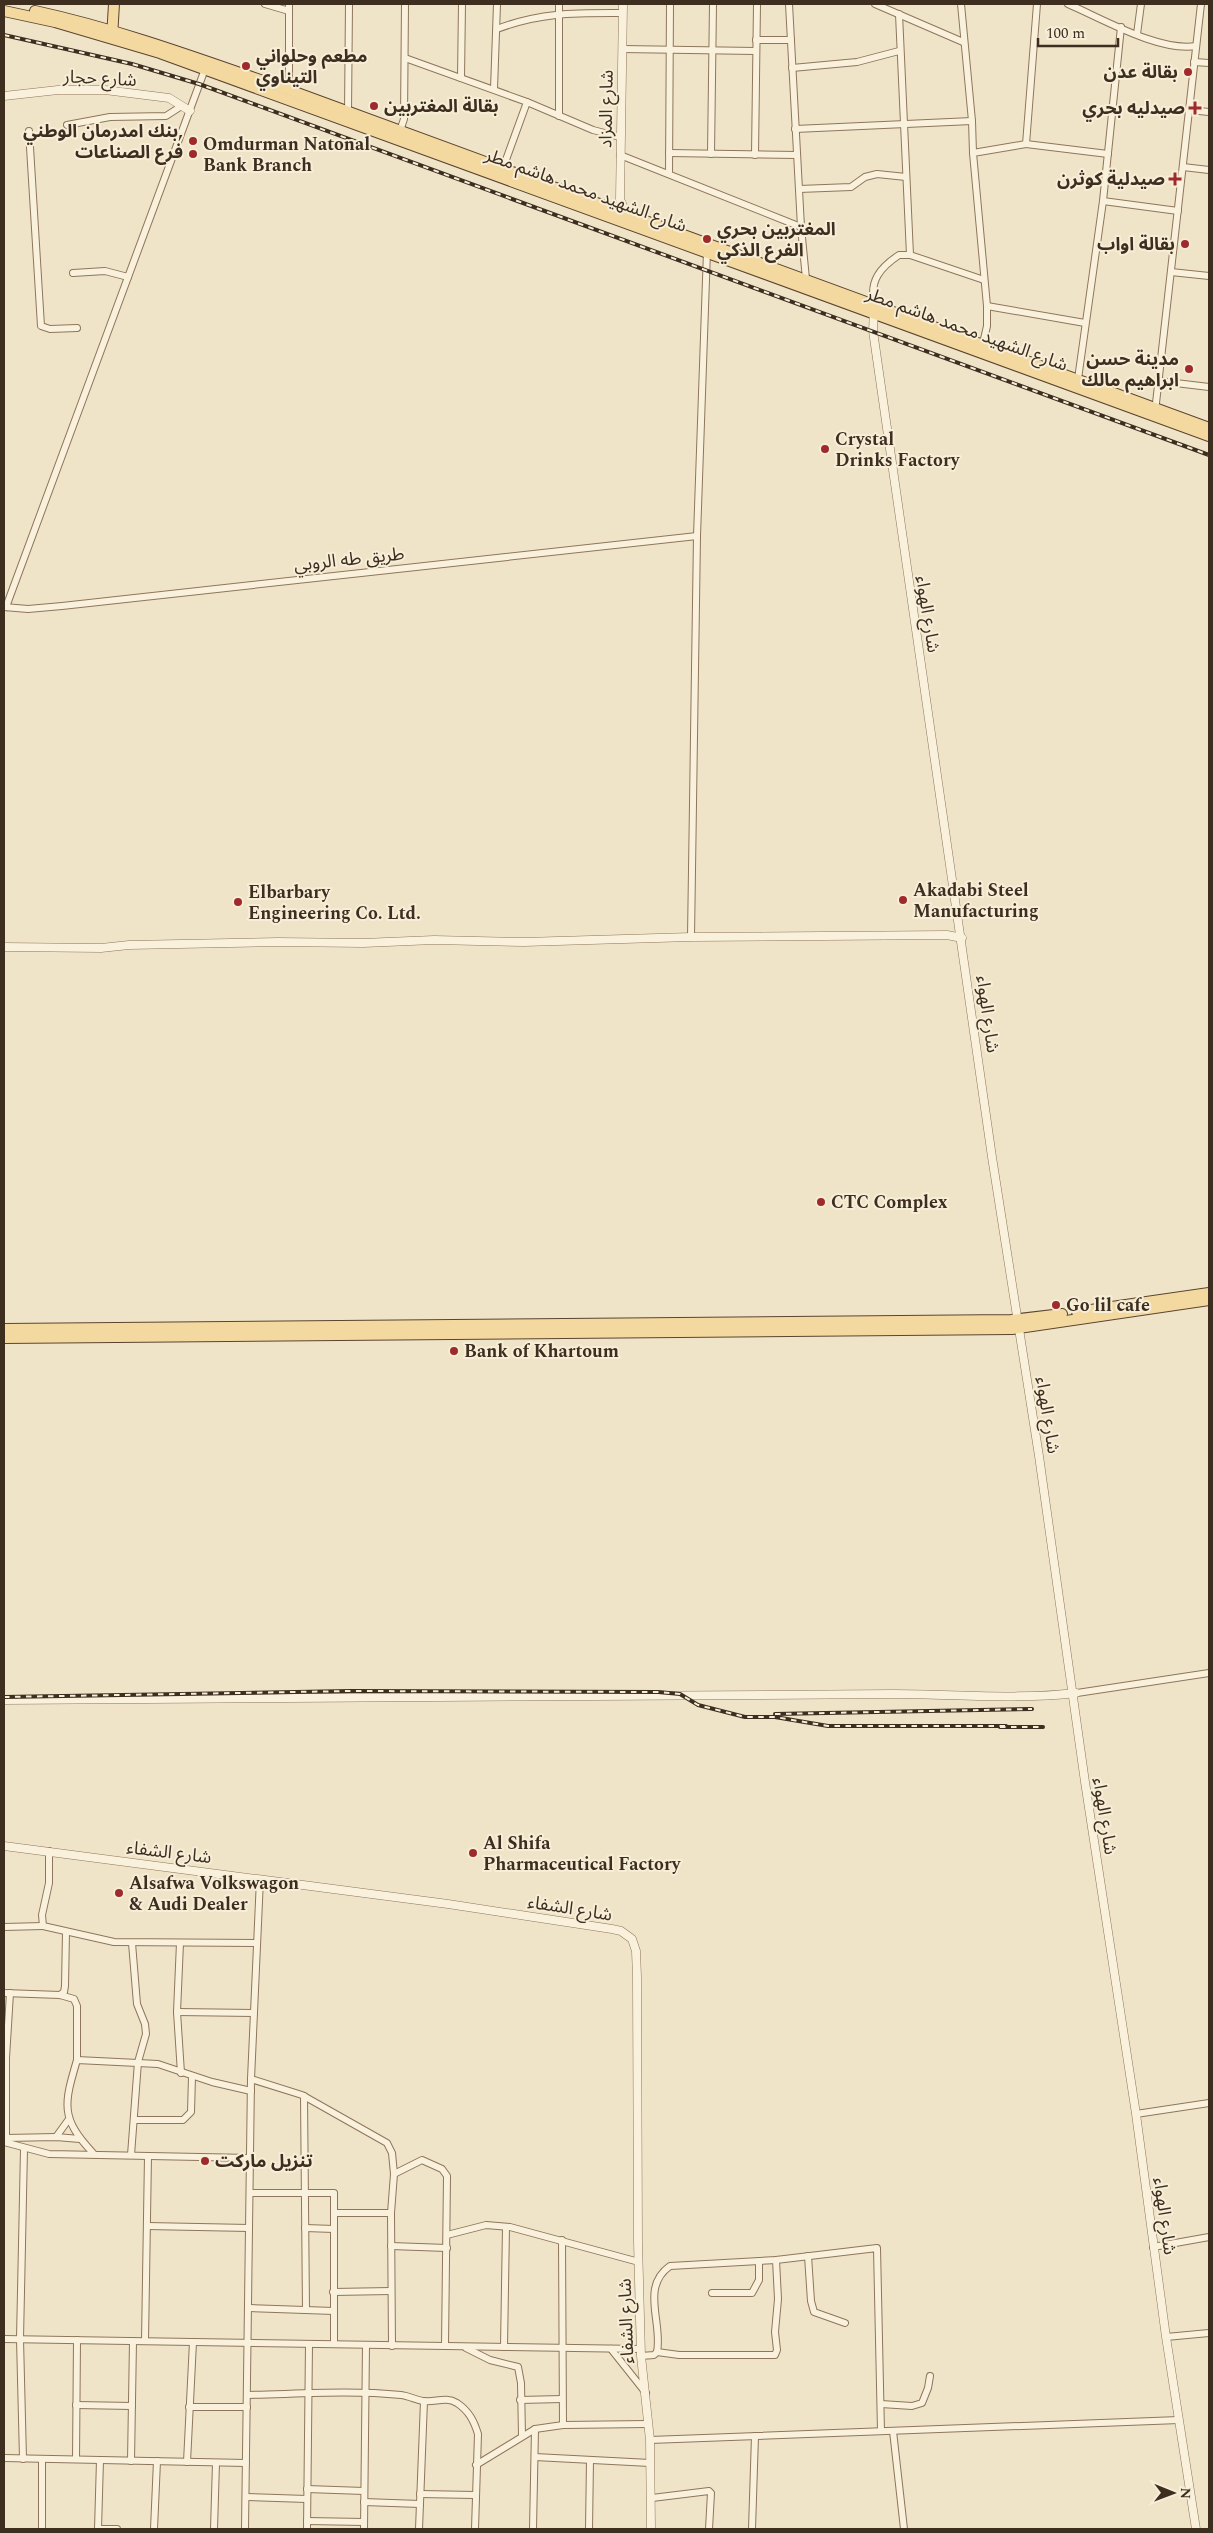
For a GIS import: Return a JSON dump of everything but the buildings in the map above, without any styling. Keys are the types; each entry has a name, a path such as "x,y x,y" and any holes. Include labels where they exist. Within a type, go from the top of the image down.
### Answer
{"main road":[{"path":"107,4 109,34"},
{"path":"109,34 114,4"},
{"name":"شارع الشهيد محمد هاشم مطر","path":"4,5 77,20 109,34 206,69 572,197 626,213 806,279 874,309"},
{"name":"شارع الشهيد محمد هاشم مطر","path":"4,11 144,40 289,90 503,168 707,251 874,309 1155,412 1209,428"},
{"name":"شارع الشهيد محمد هاشم مطر","path":"982,348 1078,379 1209,436"},
{"path":"4,1329 1018,1324 1209,1293"},
{"path":"4,1338 1018,1324 1209,1300"}],"street":[{"path":"265,4 288,12"},
{"path":"288,4 289,90"},
{"path":"348,112 349,4"},
{"path":"400,131 404,119 405,4"},
{"path":"461,78 462,4"},
{"path":"494,90 498,29 497,4"},
{"path":"559,116 560,4"},
{"name":"شارع المزاد","path":"623,4 620,201 626,213"},
{"path":"669,174 670,4"},
{"path":"711,154 714,4"},
{"path":"755,155 757,4"},
{"path":"789,4 801,227 806,279"},
{"path":"875,4 963,42"},
{"path":"961,4 987,306 987,326 982,348"},
{"path":"1026,144 1037,4"},
{"path":"1068,4 1137,34 1175,46 1196,46"},
{"path":"1087,12 1088,4"},
{"path":"1137,34 1141,4"},
{"path":"1155,412 1201,4"},
{"path":"498,29 530,17 559,13 622,13"},
{"path":"899,14 902,125 910,255"},
{"path":"1078,379 1103,201 1121,27"},
{"path":"756,40 791,40"},
{"path":"622,49 756,51"},
{"path":"792,68 856,62 899,51"},
{"path":"405,58 527,102 593,130 620,137"},
{"path":"1194,62 1209,63"},
{"path":"5,607 206,69"},
{"name":"شارع حجار","path":"4,96 58,90 105,90 169,98 180,107 190,111"},
{"path":"503,168 527,102"},
{"path":"67,125 110,117 166,116 180,107"},
{"path":"1189,110 1209,112"},
{"path":"795,129 972,121"},
{"path":"29,131 41,326 50,329 77,328"},
{"path":"973,153 1026,144 1108,154"},
{"path":"669,153 797,155"},
{"path":"620,155 801,227"},
{"path":"1183,167 1209,170"},
{"path":"799,190 851,187 865,177 877,174 906,177"},
{"path":"1103,201 1178,211"},
{"path":"691,937 697,536 707,251"},
{"path":"874,309 874,286 879,270 899,255 910,255 984,280"},
{"path":"73,273 105,271 128,277"},
{"path":"1171,272 1209,276"},
{"path":"987,306 1085,323"},
{"name":"شارع الهواء","path":"874,309 872,331 1018,1324 1075,1693 1166,2337 1196,2529"},
{"path":"1159,381 1209,386"},
{"name":"طريق طه الروبي","path":"5,607 28,609 62,606 697,536"},
{"path":"4,947 101,948 129,945 278,942 524,942 691,937 947,935 962,938"},
{"path":"4,1700 903,1694 958,1694 1033,1698 1209,1673"},
{"name":"شارع الشفاء","path":"4,1846 260,1879 603,1928 621,1931 632,1939 636,1952 637,1977 641,2353 650,2440 651,2529"},
{"path":"43,1926 42,1915 49,1883 48,1851"},
{"path":"246,2529 251,2079 260,1879"},
{"path":"4,1927 43,1926 114,1942 257,1943"},
{"path":"60,1995 64,1992 65,1986 66,1932"},
{"path":"131,2155 138,2062 146,2034 145,2024 137,2004 132,1942"},
{"path":"180,1943 177,2012 181,2073"},
{"path":"5,2141 7,1993 60,1995 74,1999 77,2006 77,2060 66,2101 69,2119 80,2139 93,2154"},
{"path":"177,2012 254,2013"},
{"path":"77,2060 158,2064 181,2073 251,2091"},
{"path":"134,2120 182,2120 188,2117 191,2112 192,2076"},
{"path":"251,2079 304,2096 386,2143 392,2154 394,2174 391,2212 390,2290 392,2346"},
{"path":"304,2096 306,2310"},
{"path":"1136,2114 1209,2103"},
{"path":"56,2137 69,2119"},
{"path":"5,2141 56,2137 80,2139"},
{"path":"5,2141 24,2149 49,2154 250,2158"},
{"path":"23,2459 20,2339 24,2149"},
{"path":"145,2341 148,2156"},
{"path":"394,2174 420,2160 430,2162 446,2172 445,2346"},
{"path":"250,2193 334,2193 334,2344"},
{"path":"334,2213 391,2212"},
{"path":"447,2235 486,2225 506,2227 562,2240 639,2262"},
{"path":"147,2226 250,2228"},
{"path":"504,2347 506,2227"},
{"path":"305,2228 334,2229"},
{"path":"1153,2247 1209,2237"},
{"path":"562,2240 563,2425"},
{"path":"391,2246 447,2248"},
{"path":"657,2352 654,2293 658,2278 670,2266 776,2260 877,2248 881,2431"},
{"path":"808,2256 811,2301 814,2312 845,2323"},
{"path":"4,2339 562,2348 610,2349 654,2355 657,2352 679,2355 775,2355 778,2299 776,2260"},
{"path":"712,2293 752,2293 759,2280 759,2261"},
{"path":"334,2292 390,2290"},
{"path":"249,2308 334,2311"},
{"path":"1166,2337 1209,2333"},
{"path":"76,2459 77,2340"},
{"path":"131,2460 133,2341"},
{"path":"187,2462 193,2342"},
{"path":"307,2529 310,2344"},
{"path":"307,2520 364,2526 366,2345"},
{"path":"463,2346 490,2360 518,2367 521,2376 522,2436"},
{"path":"610,2349 646,2393"},
{"path":"881,2404 912,2406 922,2403 930,2376"},
{"path":"247,2395 402,2395 424,2401 446,2399 456,2403 469,2413 475,2422 478,2434 475,2529"},
{"path":"520,2400 562,2398"},
{"path":"419,2529 424,2401"},
{"path":"76,2405 132,2406"},
{"path":"189,2408 247,2406"},
{"path":"650,2440 1179,2420"},
{"path":"476,2464 535,2429 563,2425 648,2424"},
{"path":"533,2529 535,2429"},
{"path":"893,2431 904,2529"},
{"path":"752,2529 755,2436"},
{"path":"535,2456 650,2463"},
{"path":"4,2458 246,2463"},
{"path":"42,2459 42,2529"},
{"path":"100,2460 98,2529 117,2529"},
{"path":"589,2529 590,2460"},
{"path":"154,2529 157,2461"},
{"path":"214,2529 216,2463"},
{"path":"307,2489 364,2491"},
{"path":"652,2498 709,2491 711,2493 708,2529"},
{"path":"420,2494 475,2495"},
{"path":"246,2497 307,2499"},
{"path":"364,2502 420,2504"}],"railway":[{"path":"4,35 132,64 199,84 1209,455"},
{"path":"4,1697 351,1691 658,1692 680,1694 698,1705 745,1717 775,1717 828,1726 1006,1726"},
{"path":"775,1714 1032,1709"},
{"path":"1000,1727 1043,1727"}],"place":[{"name":"مطعم وحلواني التيناوي","path":"246,66"},
{"name":"بقالة عدن","path":"1188,72"},
{"name":"بقالة المغتربين","path":"374,106"},
{"name":"صيدليه بحري","path":"1195,108"},
{"name":"بنك امدرمان الوطني, فرع الصناعات","path":"193,141"},
{"name":"Omdurman Natonal Bank Branch","path":"193,154"},
{"name":"صيدلية كوثرن","path":"1175,179"},
{"name":"المغتربين بحري الفرع الذكي","path":"707,239"},
{"name":"بقالة اواب","path":"1185,244"},
{"name":"مدينة حسن ابراهيم مالك","path":"1189,369"},
{"name":"Crystal Drinks Factory","path":"825,449"},
{"name":"Akadabi Steel Manufacturing","path":"903,900"},
{"name":"Elbarbary Engineering Co. Ltd.","path":"238,902"},
{"name":"CTC Complex","path":"821,1202"},
{"name":"Go lil cafe","path":"1056,1305"},
{"name":"Bank of Khartoum","path":"454,1351"},
{"name":"Al Shifa Pharmaceutical Factory","path":"473,1853"},
{"name":"Alsafwa Volkswagon & Audi Dealer","path":"119,1893"},
{"name":"تنزيل ماركت","path":"205,2161"}]}
